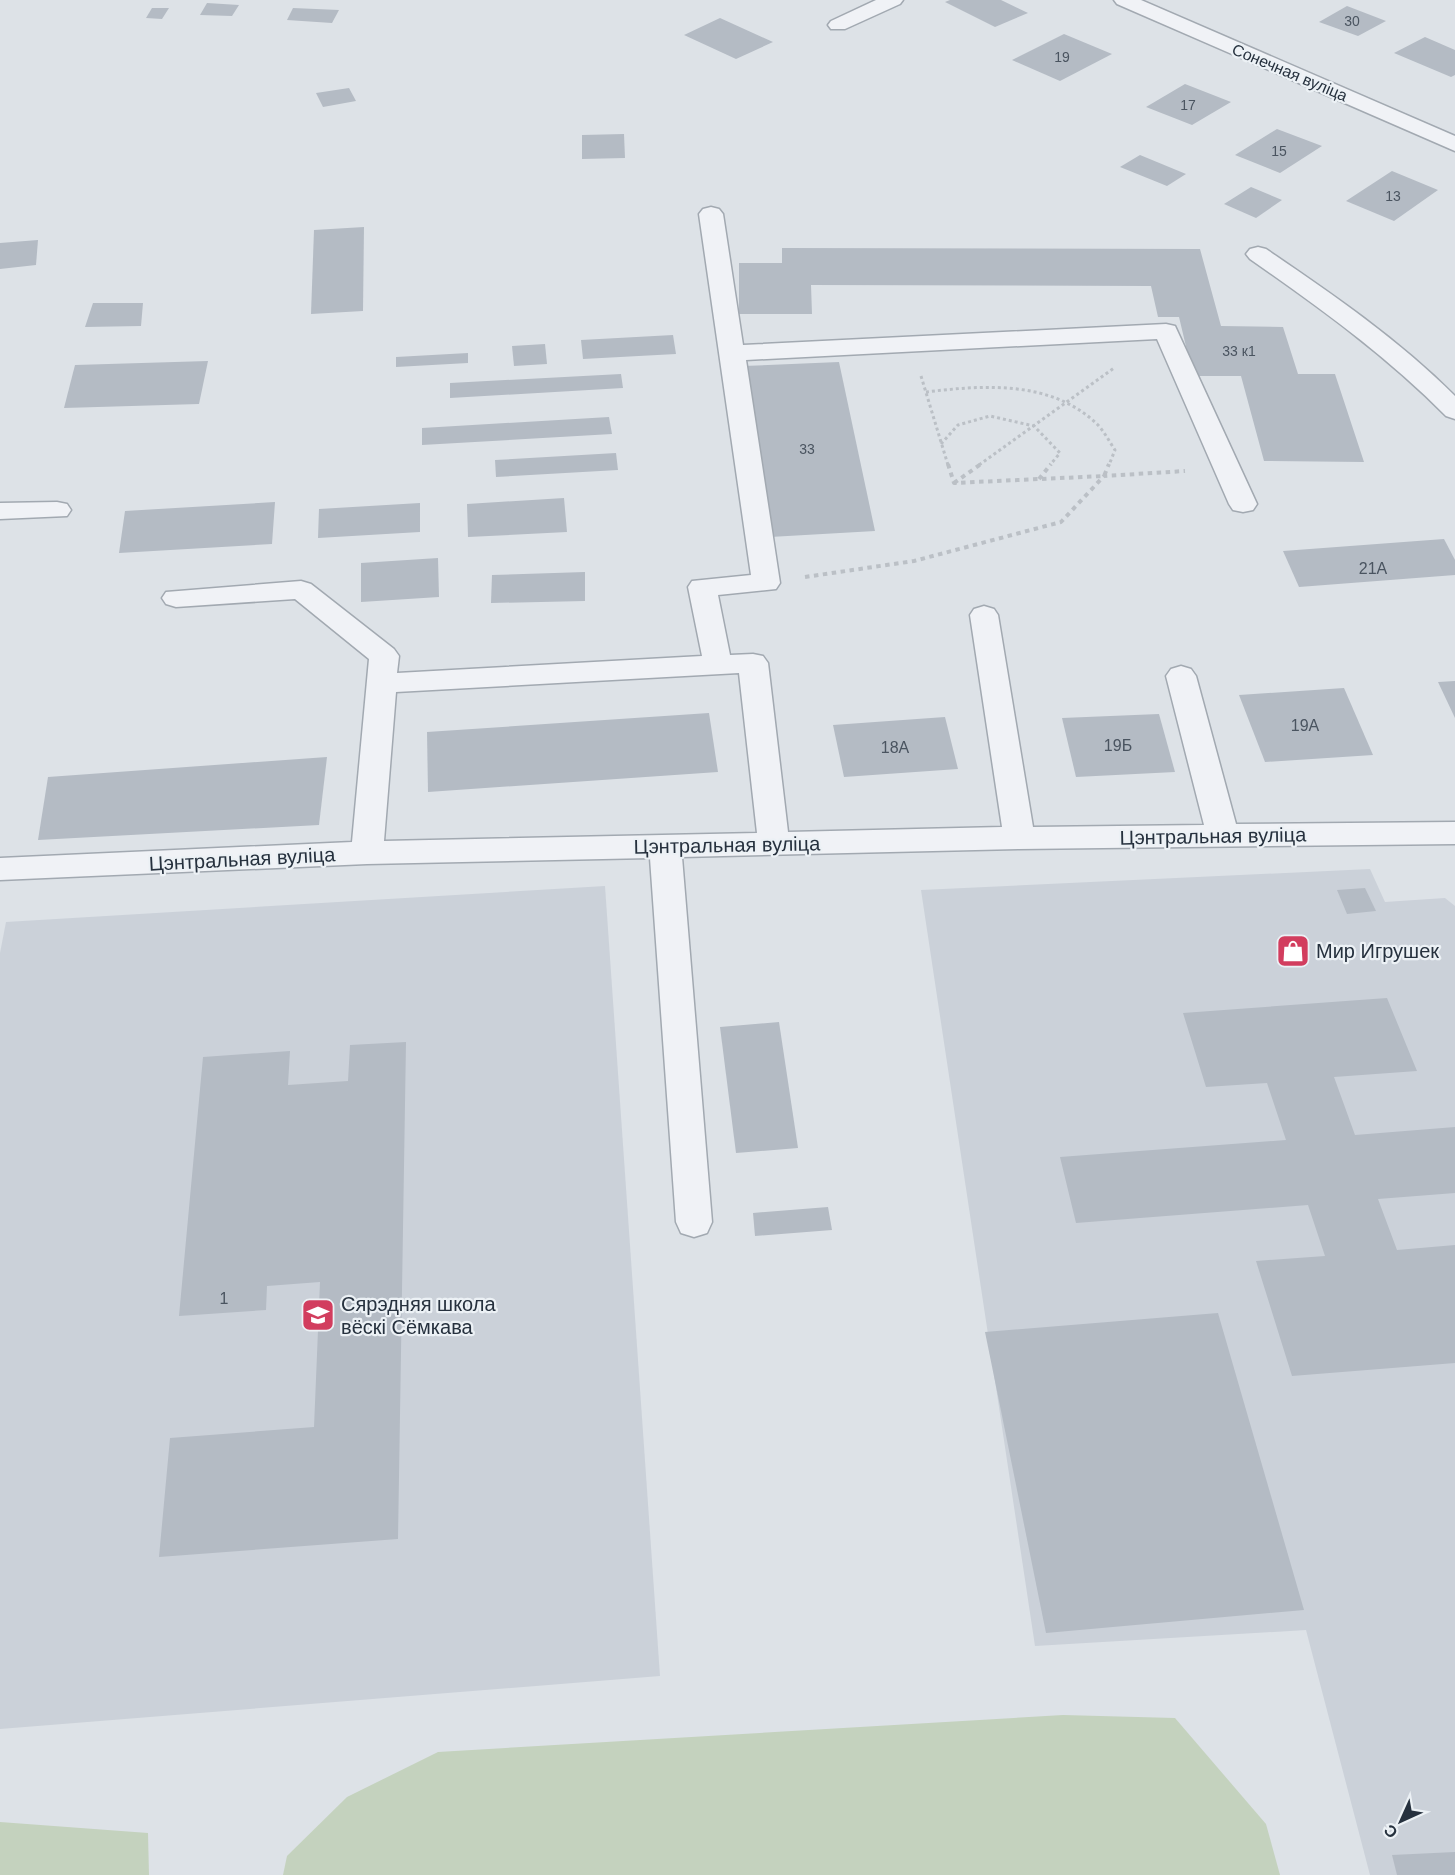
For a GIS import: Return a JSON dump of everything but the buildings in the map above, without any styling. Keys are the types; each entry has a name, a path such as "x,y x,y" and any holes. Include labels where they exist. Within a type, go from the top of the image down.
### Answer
{"street":[{"path":"838,25 893,0"},
{"name":"Сонечная вуліца","path":"1124,0 1455,144"},
{"path":"711,214 766,583 702,587 718,665"},
{"path":"1258,254 1336,307 1421,375 1455,411"},
{"path":"732,353 1166,331 1243,504"},
{"path":"0,511 57,510"},
{"path":"176,598 301,590 384,656 368,853"},
{"path":"984,615 1019,838"},
{"path":"382,683 753,663 774,843"},
{"path":"1181,676 1223,836"},
{"name":"Цэнтральная вуліца","path":"0,869 368,853 774,843 1019,838 1453,835"},
{"path":"665,846 694,1222"}],"path":[{"path":"954,483 1166,331"},
{"path":"911,344 954,483"},
{"path":"766,583 914,561 1061,522 1104,476 1115,450 1096,423 1067,402 1013,388 971,386 926,392"},
{"path":"942,444 958,425 990,416 1034,426 1060,453 1038,479"},
{"path":"954,483 1228,469"}],"shaded area":[{"path":"1370,869 1385,902 1445,898 1455,906 1455,1875 1370,1875 1306,1630 1035,1646 921,890"},
{"name":"Сярэдняя школа вёскі Сёмкава","path":"605,886 660,1676 0,1729 0,953 6,922"}],"green space":[{"path":"1063,1715 1175,1718 1266,1824 1280,1875 283,1875 287,1856 347,1797 438,1752"},
{"path":"0,1822 148,1833 149,1875 0,1875"}],"place":[{"name":"Мир Игрушек","path":"1293,951"},
{"name":"Сярэдняя школа вёскі Сёмкава","path":"318,1315"}]}
